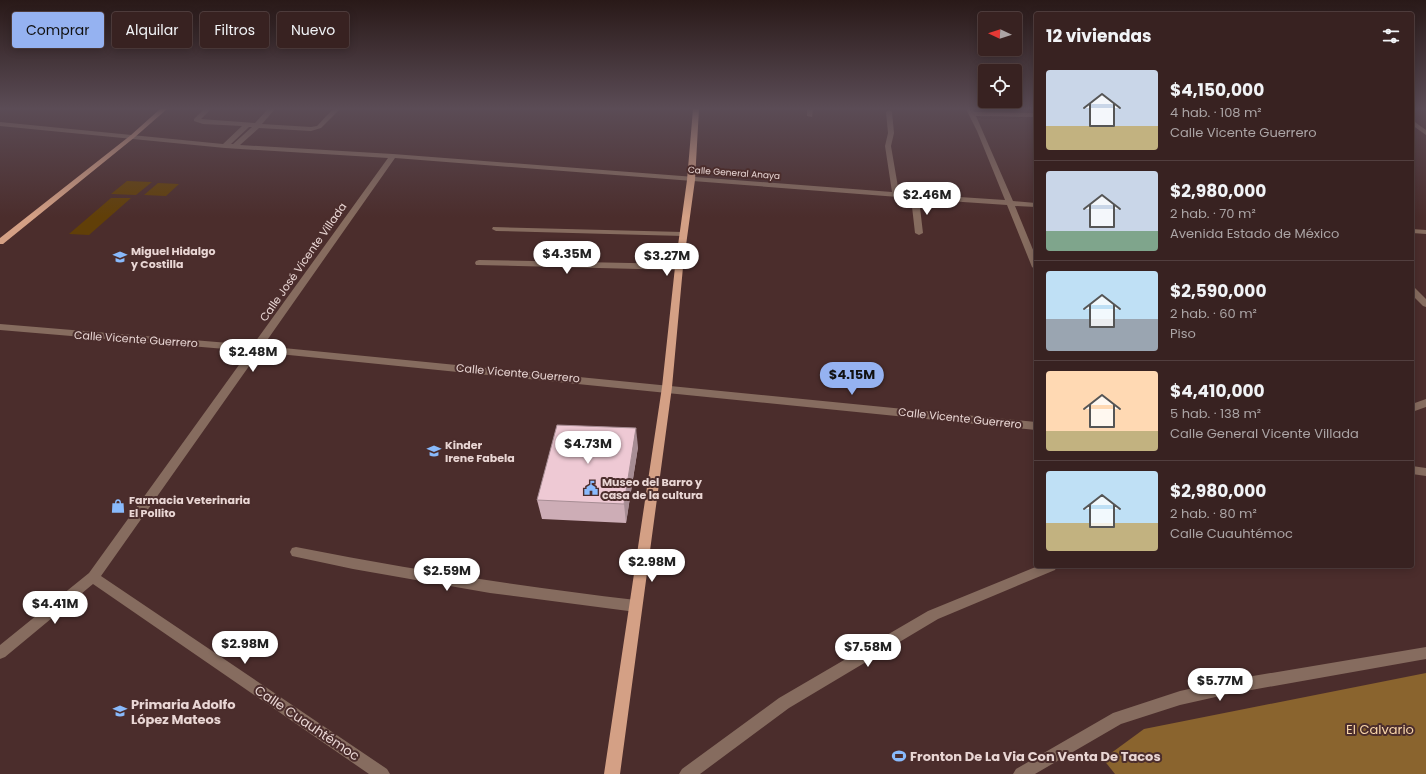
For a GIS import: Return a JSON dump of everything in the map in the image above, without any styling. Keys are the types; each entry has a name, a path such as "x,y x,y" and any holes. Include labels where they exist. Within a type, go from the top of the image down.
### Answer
{"main road":[{"path":"0,242 122,145"},
{"path":"612,774 666,387 679,267 691,180 693,145"}],"street":[{"name":"Calle General Anaya","path":"217,145 393,156 691,180 1034,205"},
{"path":"888,145 896,195"},
{"path":"986,145 1034,262"},
{"name":"Calle José Vicente Villada","path":"0,653 93,577 393,156"},
{"path":"914,196 919,234"},
{"path":"496,229 683,234"},
{"path":"1414,231 1426,232"},
{"path":"479,262 679,267"},
{"path":"1414,292 1426,304"},
{"name":"Calle Vicente Guerrero","path":"0,327 50,333 257,348 666,387 1034,426"},
{"path":"1414,407 1426,403"},
{"path":"1414,470 1426,472"},
{"path":"296,552 353,564 490,587 636,606"},
{"path":"687,774 784,703 933,615 1046,568"},
{"name":"Calle Cuauhtémoc","path":"93,577 382,774"},
{"path":"1021,774 1118,718 1180,698 1229,687 1426,653"}],"shaded area":[{"path":"127,181 152,182 136,195 111,194"},
{"path":"158,183 179,184 166,196 144,195"},
{"path":"111,198 131,198 89,235 69,234"}],"green space":[{"name":"El Calvario","path":"1426,673 1426,774 1115,774 1103,759 1144,729"}],"building":[{"name":"Museo del Barro y casa de la cultura","path":"557,425 636,428 624,504 537,500"}],"place":[{"name":"Miguel Hidalgo y Costilla","path":"120,257"},
{"name":"Kinder Irene Fabela","path":"434,451"},
{"name":"Museo del Barro y casa de la cultura","path":"591,488"},
{"name":"Farmacia Veterinaria El Pollito","path":"118,506"},
{"name":"Primaria Adolfo López Mateos","path":"120,711"},
{"name":"Fronton De La Via Con Venta De Tacos","path":"899,756"}]}
